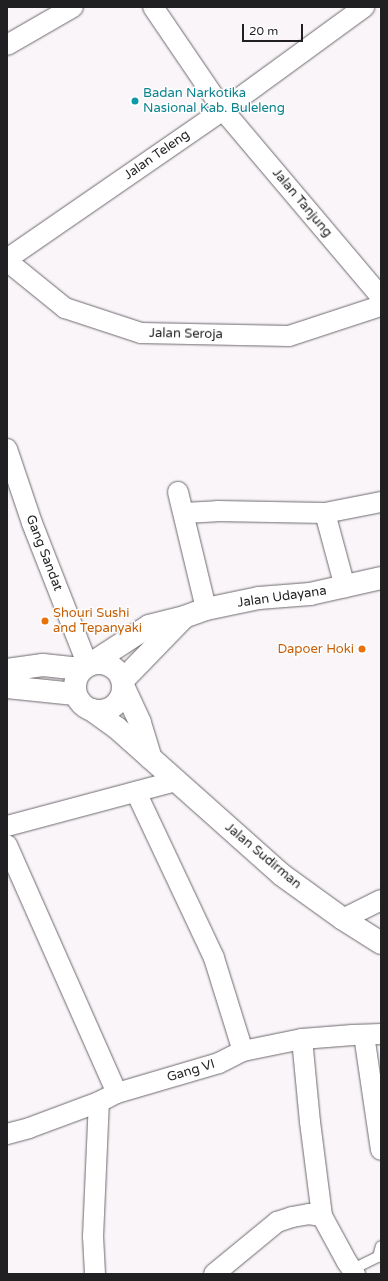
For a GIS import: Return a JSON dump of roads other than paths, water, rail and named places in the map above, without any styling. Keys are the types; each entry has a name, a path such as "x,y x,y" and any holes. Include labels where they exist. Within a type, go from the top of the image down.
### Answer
{"main road":[{"name":"Jalan Udayana","path":"86,664 149,626 184,617 206,609 259,598 310,594 381,578"},
{"name":"Jalan Udayana","path":"123,684 184,617"},
{"path":"86,664 76,676 74,685 75,694 84,707 92,710 106,710 113,707 118,702 123,684"},
{"path":"7,670 43,665 107,664 114,667 140,723 151,759"},
{"path":"7,688 75,694"},
{"name":"Jalan Sudirman","path":"92,710 117,728 282,875 343,919 381,943"}],"street":[{"path":"7,45 73,7"},
{"name":"Jalan Tanjung","path":"153,7 223,110 381,297"},
{"name":"Jalan Teleng","path":"7,260 223,110 364,7"},
{"name":"Jalan Seroja","path":"7,260 65,308 141,333 289,336 381,306"},
{"name":"Gang Sandat","path":"7,449 32,523 86,664"},
{"path":"178,492 206,609"},
{"path":"184,513 216,511 325,513 381,502"},
{"path":"325,513 345,587"},
{"path":"7,826 176,781"},
{"path":"136,792 214,958 243,1052"},
{"path":"7,845 118,1093"},
{"path":"343,919 381,900"},
{"path":"373,1034 381,1150"},
{"name":"Gang VI","path":"7,1134 29,1128 99,1102 118,1093 219,1063 243,1052 302,1039 373,1034"},
{"path":"302,1039 309,1115 322,1216 353,1272"},
{"path":"95,1274 93,1237 99,1102"},
{"path":"214,1274 230,1263 266,1229 277,1222 292,1217 309,1214 322,1216"}],"lane":[{"path":"353,1272 378,1257 381,1246"}],"place":[{"name":"Badan Narkotika Nasional Kab. Buleleng","path":"135,101"},
{"name":"Shouri Sushi and Tepanyaki","path":"45,621"},
{"name":"Dapoer Hoki","path":"362,649"}]}
